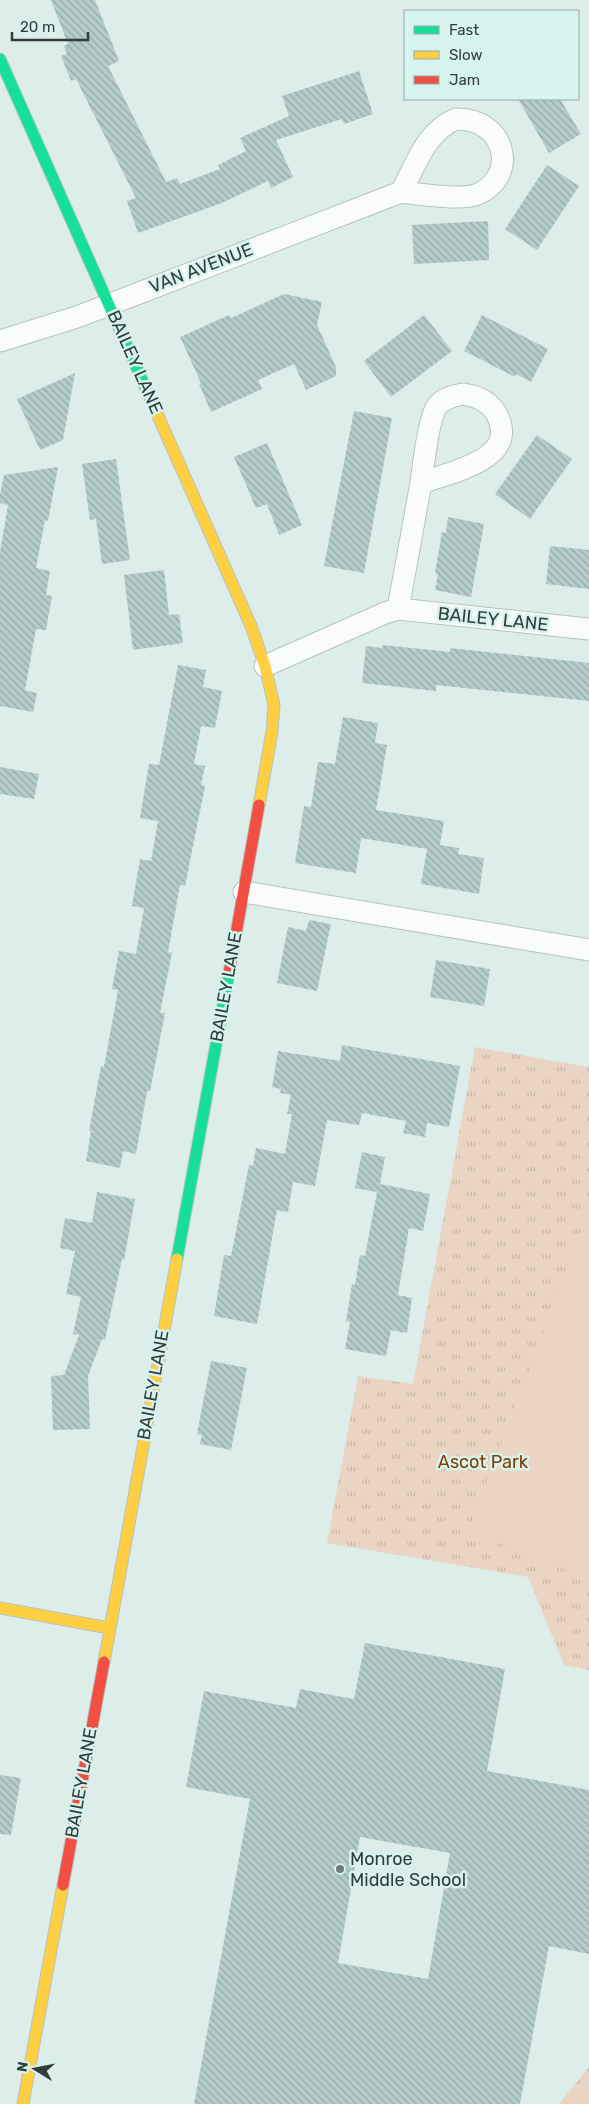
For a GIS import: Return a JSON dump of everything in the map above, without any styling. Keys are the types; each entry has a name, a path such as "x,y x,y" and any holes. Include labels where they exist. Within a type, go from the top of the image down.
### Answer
{"street":[{"name":"BAILEY LANE","path":"0,59 251,626 266,666 274,705 272,732 244,892 23,2104"},
{"path":"456,119 468,119 481,123 491,130 498,140 502,153 502,166 488,188 477,195 464,197 401,192 434,132 444,124 456,119"},
{"name":"VAN AVENUE","path":"0,340 77,317 109,303 401,192"},
{"path":"398,609 421,483 436,407 451,397 463,394 475,396 486,401 495,410 501,422 502,435 498,447 479,462 421,483"},
{"name":"BAILEY LANE","path":"266,666 398,609 589,628"},
{"path":"244,892 589,950"},
{"path":"0,1608 109,1628"}],"green space":[{"name":"Ascot Park","path":"475,1047 589,1067 589,1670 564,1665 528,1577 327,1543 358,1376 413,1384"},
{"path":"589,1210 589,1578 468,1532"},
{"path":"589,2067 589,2104 559,2104"},
{"path":"589,2075 589,2104 584,2104 573,2095"}],"building":[{"path":"51,0 95,0 119,61 108,66 166,182 177,178 180,184 220,169 218,165 246,151 240,138 289,116 282,96 359,71 373,114 344,124 342,119 276,140 293,177 271,188 268,181 222,203 138,233 127,201 136,198 76,79 71,81 61,56 67,54 64,46 68,44"},
{"path":"519,100 561,100 581,134 549,153"},
{"path":"547,165 579,186 537,250 505,229"},
{"path":"488,221 489,260 414,264 412,225"},
{"path":"284,294 322,302 317,325 336,367 336,376 306,390 294,364 258,380 262,389 211,412 199,384 201,383 180,337 229,315 231,318"},
{"path":"424,315 452,351 391,397 364,361"},
{"path":"482,315 548,349 531,382 516,374 515,377 464,351"},
{"path":"75,373 63,440 40,450 17,399"},
{"path":"354,411 392,418 364,573 324,566"},
{"path":"537,435 572,459 530,519 495,494"},
{"path":"267,443 302,525 279,535 267,504 256,508 234,457"},
{"path":"116,459 130,560 102,564 96,519 90,520 82,464"},
{"path":"58,467 48,521 45,520 36,568 50,571 46,595 52,596 46,630 36,629 25,690 37,693 33,712 0,706 0,552 8,505 0,503 0,495 4,475"},
{"path":"448,517 484,524 471,597 435,590 438,574 435,573 442,532 446,533"},
{"path":"550,546 589,550 589,589 546,584"},
{"path":"164,570 169,615 179,614 183,643 133,650 124,575"},
{"path":"383,645 450,652 450,648 589,663 589,701 436,685 436,691 362,683 366,646 382,648"},
{"path":"178,665 206,670 203,687 222,691 215,728 201,726 194,764 205,766 201,785 205,786 185,886 180,885 168,952 172,953 160,1013 165,1013 150,1091 147,1091 136,1154 123,1151 120,1168 86,1161 91,1131 89,1131 101,1066 104,1067 118,990 112,989 119,951 136,954 144,908 132,906 140,859 151,861 158,821 140,818 149,764 159,765"},
{"path":"343,717 378,723 375,743 387,745 376,810 444,821 440,845 459,848 458,854 484,858 479,894 421,884 427,849 361,838 356,873 295,863 304,806 311,807 318,762 335,764"},
{"path":"0,767 39,774 34,799 0,794"},
{"path":"309,920 331,924 317,991 277,983 288,927 306,931"},
{"path":"436,960 490,969 484,1006 430,997"},
{"path":"342,1045 460,1066 449,1127 427,1123 425,1137 403,1133 406,1121 362,1113 359,1125 327,1120 315,1186 293,1182 288,1212 277,1210 257,1324 214,1316 224,1255 231,1256 249,1165 253,1166 256,1148 285,1154 292,1114 287,1114 291,1095 280,1093 281,1089 272,1087 278,1051 340,1061"},
{"path":"362,1152 385,1157 380,1184 430,1194 423,1231 409,1228 398,1295 412,1298 407,1333 391,1330 386,1356 345,1349 350,1322 346,1321 352,1284 355,1285 360,1255 365,1256 377,1192 355,1188"},
{"path":"97,1192 135,1199 124,1260 122,1259 105,1340 102,1339 88,1376 90,1429 53,1430 51,1376 64,1375 79,1335 73,1334 81,1297 66,1294 75,1251 60,1248 65,1218 92,1223"},
{"path":"211,1361 247,1368 231,1450 200,1444 202,1435 197,1434"},
{"path":"365,1643 505,1669 487,1771 589,1790 589,1954 549,1946 520,2104 194,2104 250,1799 186,1787 204,1691 296,1708 300,1689 354,1699","holes":["360,1837 450,1853 428,1979 338,1963"]},
{"path":"0,1775 21,1778 11,1835 0,1834"}],"traffic: fast":[{"path":"0,59 151,400"},
{"path":"177,1259 229,973"}],"traffic: slow":[{"path":"151,400 251,626 265,666 274,705 272,732 259,805"},
{"path":"104,1662 177,1259"},
{"path":"0,1608 109,1628"},
{"path":"23,2104 63,1885"}],"traffic: jam":[{"path":"229,973 259,805"},
{"path":"63,1885 104,1662"}],"place":[{"name":"Monroe Middle School","path":"340,1869"}]}
